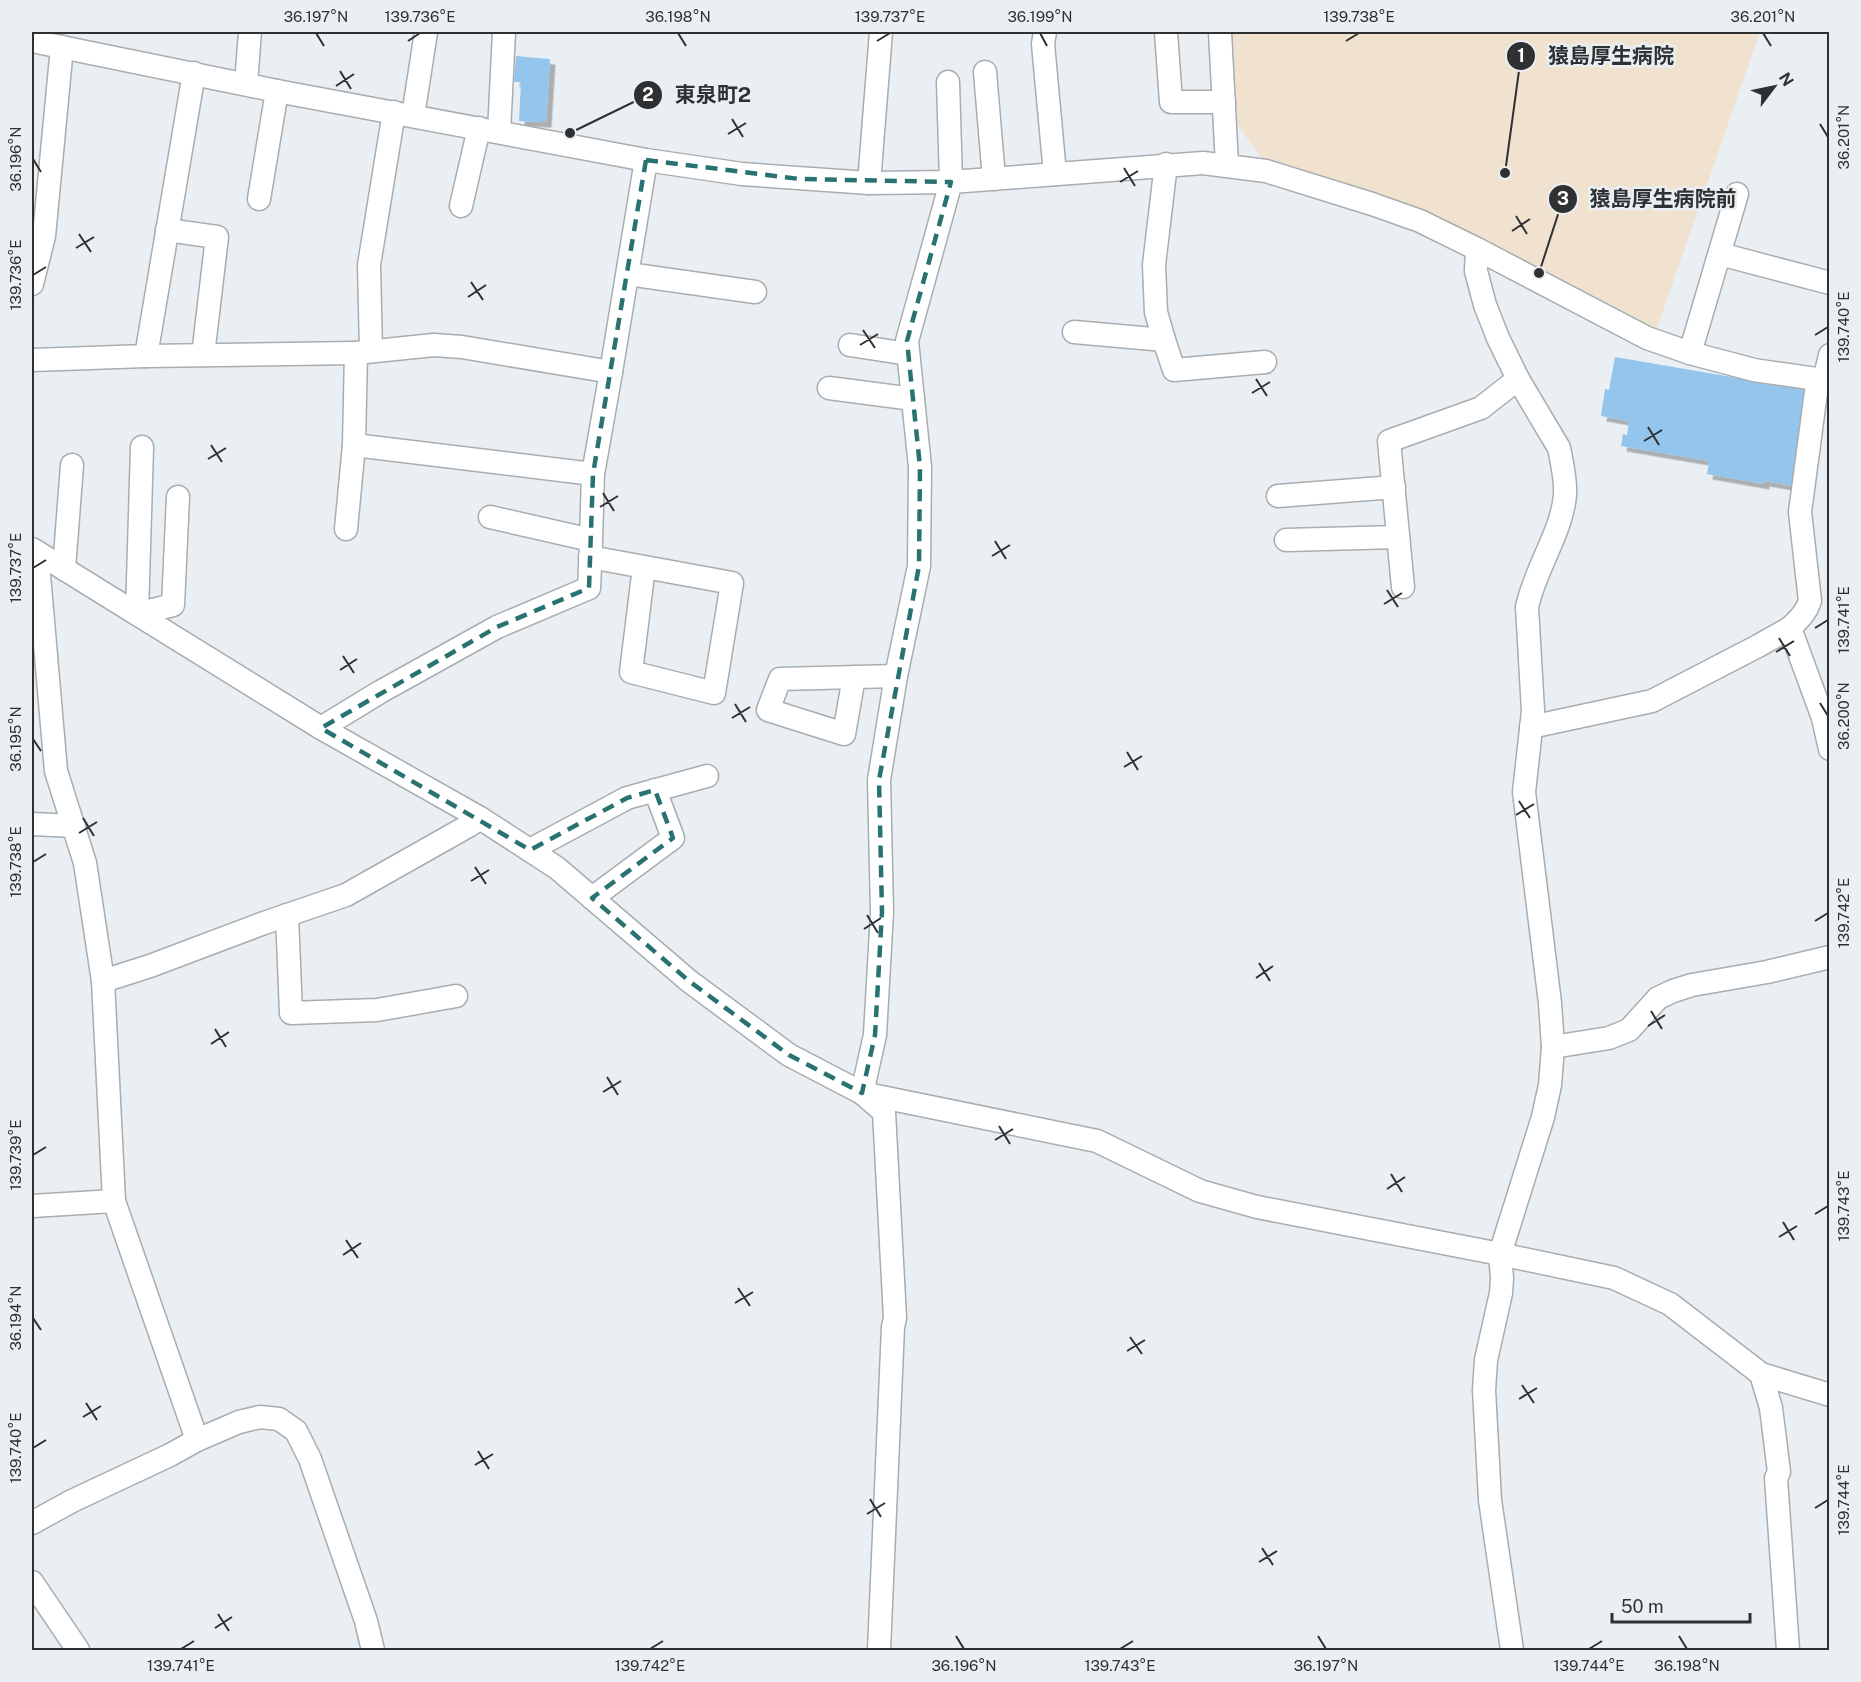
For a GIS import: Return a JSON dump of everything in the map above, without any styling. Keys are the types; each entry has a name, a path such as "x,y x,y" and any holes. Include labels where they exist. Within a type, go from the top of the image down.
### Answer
{"street":[{"path":"246,84 250,32"},
{"path":"346,529 364,352 369,265 403,114 426,32"},
{"path":"461,206 489,130 504,32"},
{"path":"869,183 881,32"},
{"path":"1045,32 1043,44 1055,174"},
{"path":"1166,32 1171,102 1224,102"},
{"path":"1220,32 1227,165"},
{"path":"32,41 278,91 646,160 742,174 869,183 951,182 1166,164 1203,163 1266,171 1420,221 1647,338 1690,353 1754,370 1827,381"},
{"path":"32,284 44,236 62,47"},
{"path":"985,72 994,179"},
{"path":"146,356 194,74"},
{"path":"861,1093 875,1035 882,912 879,780 896,676 919,566 920,467 907,341 951,182 948,82"},
{"path":"259,199 278,91"},
{"path":"321,728 380,692 498,627 589,588 593,474 646,160"},
{"path":"1166,164 1154,265 1156,312 1174,370 1265,362"},
{"path":"1690,353 1737,194"},
{"path":"167,230 217,237 203,355"},
{"path":"1477,249 1476,271 1485,305 1518,379 1558,448 1562,461 1565,495 1557,529 1531,590 1527,607 1533,711 1524,792 1550,1003 1553,1047 1550,1085 1544,1117 1500,1254 1501,1293 1486,1360 1484,1390 1490,1500 1512,1650"},
{"path":"1720,254 1830,283"},
{"path":"628,274 755,292"},
{"path":"1074,332 1164,340"},
{"path":"32,360 364,352 434,345 462,347 611,372"},
{"path":"850,345 908,354"},
{"path":"1531,727 1652,701 1758,646 1790,628 1802,617 1810,601 1800,512 1816,392 1827,381 1830,356"},
{"path":"1403,587 1389,441 1481,408 1518,379"},
{"path":"830,388 913,399"},
{"path":"354,445 593,474"},
{"path":"137,614 142,447"},
{"path":"64,569 72,465"},
{"path":"1278,496 1394,487"},
{"path":"137,614 173,605 178,497"},
{"path":"490,517 644,567 732,583 714,693 631,672 644,567"},
{"path":"1286,540 1398,537"},
{"path":"34,551 321,728 480,818 530,850 557,868 689,981 789,1055 861,1093 884,1112 895,1318 892,1339 879,1650"},
{"path":"34,551 56,771 85,863 103,981 114,1201 197,1440"},
{"path":"1790,628 1823,718 1830,749"},
{"path":"854,677 896,676"},
{"path":"530,850 627,798 707,776"},
{"path":"592,898 673,838 655,790"},
{"path":"103,981 346,895 480,818"},
{"path":"32,824 74,826"},
{"path":"287,915 291,1013 377,1011 456,996"},
{"path":"1553,1047 1609,1038 1629,1030 1658,998 1673,991 1692,985 1767,972 1830,957"},
{"path":"861,1093 1098,1141 1200,1191 1257,1207 1614,1278 1670,1304 1761,1374 1830,1395"},
{"path":"32,1206 114,1201"},
{"path":"1761,1374 1771,1408 1779,1473 1776,1478 1788,1650"},
{"path":"32,1523 197,1440 239,1422 260,1417 279,1419 296,1431 310,1459 366,1621 373,1650"},
{"path":"32,1582 78,1650"}],"highlighted area":[{"path":"646,160 800,179 951,182 907,341 920,467 919,566 879,780 882,912 875,1035 862,1093 789,1055 689,981 592,898 673,838 655,790 627,798 530,850 321,728 497,627 589,588 593,474"}],"shaded area":[{"path":"1229,32 1760,32 1656,331 1595,302 1412,206 1266,164 1236,123"}],"building":[{"path":"516,56 550,59 546,122 519,121 521,82 514,82"},
{"path":"1615,357 1808,390 1792,486 1764,481 1764,484 1707,474 1709,461 1621,446 1623,434 1627,435 1629,421 1601,416 1605,389 1609,390"}],"place":[{"name":"東泉町2","path":"570,133"},
{"name":"猿島厚生病院","path":"1505,173"},
{"name":"猿島厚生病院前","path":"1539,273"}]}
